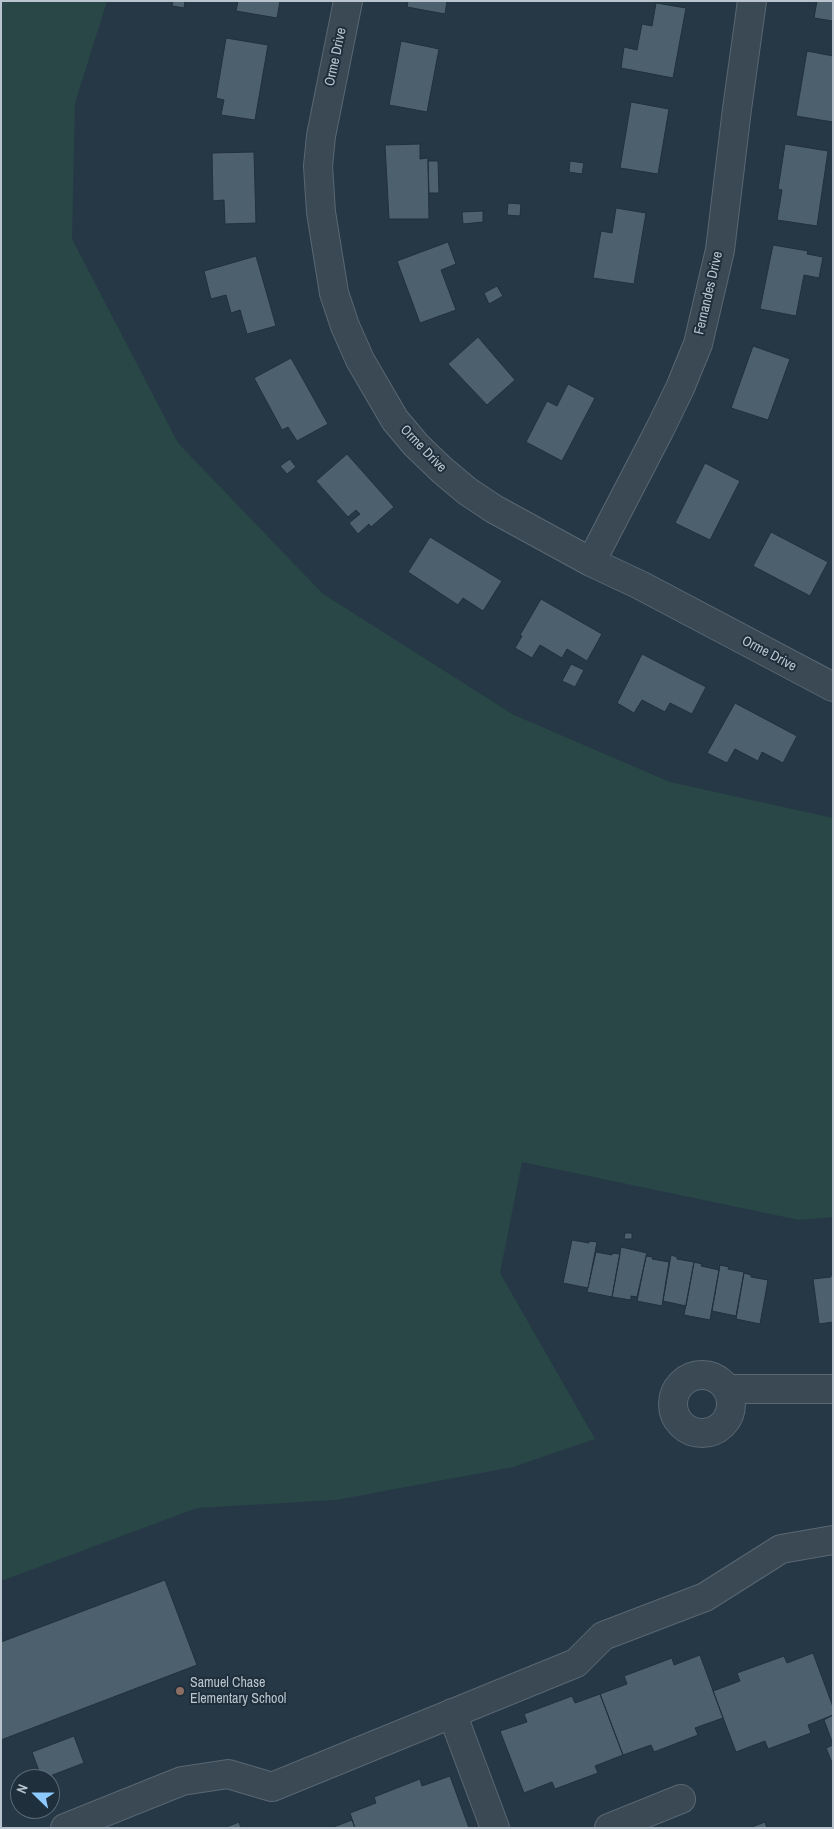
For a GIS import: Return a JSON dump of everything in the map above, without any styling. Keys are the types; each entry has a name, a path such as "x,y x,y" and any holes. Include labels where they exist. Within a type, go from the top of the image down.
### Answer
{"street":[{"name":"Orme Drive","path":"348,1 320,136 318,166 320,212 334,293 349,335 360,360 395,420 442,470 494,509 591,562 640,585 833,687"},
{"name":"Fernandes Drive","path":"591,562 660,429 680,388 698,344 720,250 752,1"},
{"path":"728,1389 833,1390"},
{"path":"65,1828 182,1782 228,1774 272,1787 576,1663 603,1636 705,1597 782,1548 833,1540"},
{"path":"452,1713 495,1828"},
{"path":"609,1828 681,1799"}],"green space":[{"path":"1,1 107,1 75,103 72,239 178,443 323,594 514,715 670,782 833,818 833,1217 799,1220 522,1162 500,1273 595,1439 513,1467 336,1500 197,1508 1,1581"}],"building":[{"path":"173,1 185,1 184,8 172,6"},
{"path":"238,1 280,1 277,18 236,11"},
{"path":"408,1 447,1 445,14 407,7"},
{"path":"817,1 833,1 833,21 814,18"},
{"path":"656,3 686,8 673,78 621,68 624,47 637,50 642,24 652,26"},
{"path":"226,38 268,45 255,120 221,115 224,100 216,98"},
{"path":"401,41 439,49 427,112 389,105"},
{"path":"807,51 833,56 833,122 796,116"},
{"path":"631,102 669,109 658,174 620,168"},
{"path":"420,144 420,159 428,158 429,219 389,219 385,145"},
{"path":"785,144 828,151 817,226 777,220 782,190 778,189"},
{"path":"254,152 256,223 225,224 224,200 213,201 212,153"},
{"path":"428,161 438,161 439,193 429,193"},
{"path":"570,161 584,163 582,174 569,172"},
{"path":"508,203 521,204 520,216 507,215"},
{"path":"616,208 646,213 634,284 593,278 601,231 612,233"},
{"path":"483,211 483,222 463,224 462,212"},
{"path":"448,242 456,264 441,270 456,310 420,323 397,261"},
{"path":"773,245 808,251 807,254 823,257 819,278 804,275 796,316 760,309"},
{"path":"256,256 276,326 247,334 240,310 231,313 226,295 211,299 204,271"},
{"path":"497,286 503,296 489,304 484,293"},
{"path":"478,337 515,380 487,405 448,364"},
{"path":"753,346 790,359 768,420 731,408"},
{"path":"291,358 328,424 297,441 288,427 282,430 254,378"},
{"path":"568,384 595,398 562,461 526,442 547,401 557,406"},
{"path":"347,454 394,507 371,527 369,524 358,534 349,523 360,514 356,510 348,517 316,481"},
{"path":"290,459 296,467 287,474 280,466"},
{"path":"705,463 740,481 710,540 675,523"},
{"path":"771,532 828,562 810,596 753,566"},
{"path":"430,537 502,581 483,611 463,598 458,605 408,572"},
{"path":"541,599 602,634 587,661 567,649 562,658 540,645 532,658 515,648 522,636 520,635"},
{"path":"642,654 706,687 692,714 670,703 665,712 642,700 634,713 617,703"},
{"path":"571,664 584,670 575,687 562,681"},
{"path":"735,703 797,736 783,763 762,752 758,761 735,749 727,763 707,753"},
{"path":"625,1233 632,1233 632,1239 624,1239"},
{"path":"572,1240 589,1243 589,1241 597,1242 588,1288 563,1283"},
{"path":"621,1247 647,1253 637,1297 631,1296 631,1300 612,1297"},
{"path":"596,1252 612,1255 612,1253 620,1254 612,1297 587,1292"},
{"path":"671,1255 677,1257 677,1259 694,1262 686,1306 663,1301"},
{"path":"646,1256 669,1262 662,1306 637,1301"},
{"path":"694,1262 702,1264 701,1266 719,1270 710,1320 684,1315"},
{"path":"720,1265 729,1267 728,1269 744,1272 736,1316 712,1311"},
{"path":"744,1273 751,1275 751,1277 768,1280 760,1324 736,1319"},
{"path":"833,1274 833,1322 819,1324 813,1279 831,1277"},
{"path":"165,1580 197,1665 1,1740 1,1642"},
{"path":"813,1653 833,1707 833,1715 808,1725 811,1733 768,1749 765,1741 736,1752 713,1691 740,1681 737,1673 784,1656 787,1663"},
{"path":"700,1655 723,1718 695,1728 698,1735 654,1752 651,1745 623,1755 600,1694 627,1684 624,1676 672,1658 674,1665"},
{"path":"600,1694 623,1755 595,1766 598,1773 555,1789 552,1782 524,1793 500,1731 527,1722 524,1714 572,1696 575,1703"},
{"path":"833,1715 833,1744 824,1720"},
{"path":"74,1736 84,1763 60,1772 60,1769 38,1769 32,1752"},
{"path":"833,1745 833,1765 826,1748"},
{"path":"450,1776 469,1828 355,1828 350,1813 376,1803 374,1797 420,1779 422,1786"},
{"path":"352,1820 355,1828 331,1828"},
{"path":"239,1822 241,1828 224,1828"},
{"path":"765,1822 767,1828 749,1828"}],"place":[{"name":"Samuel Chase Elementary School","path":"180,1691"}]}
